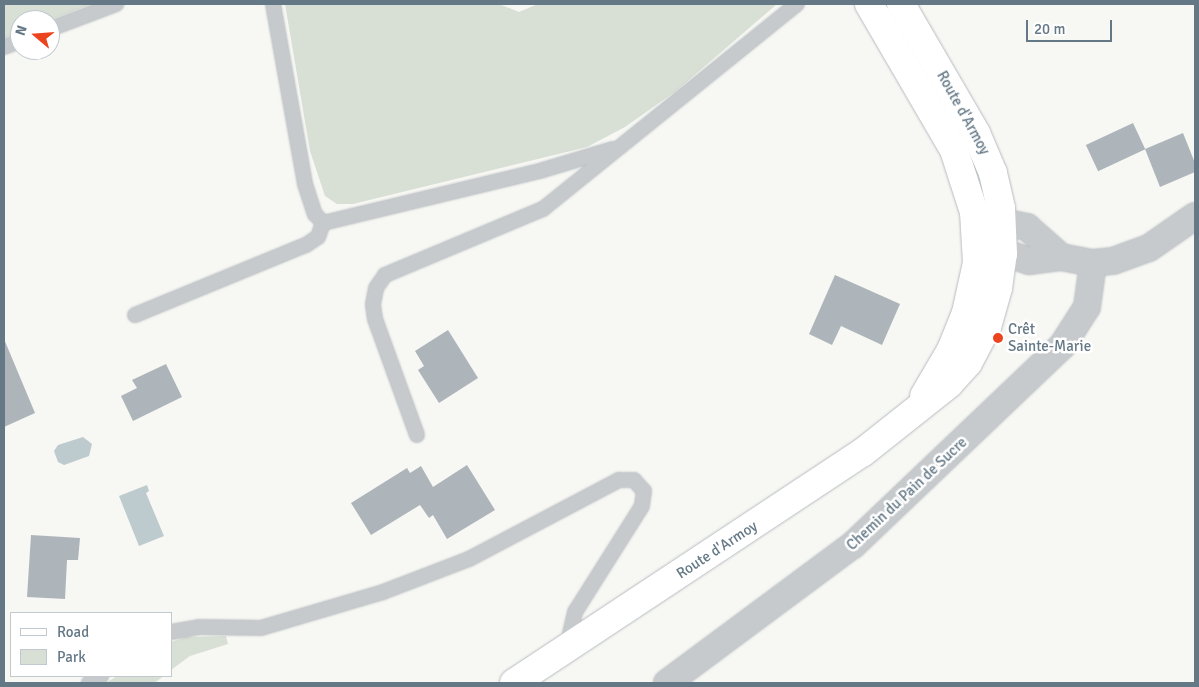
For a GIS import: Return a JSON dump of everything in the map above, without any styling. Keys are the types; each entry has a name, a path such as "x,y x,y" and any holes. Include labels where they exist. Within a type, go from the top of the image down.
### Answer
{"main road":[{"name":"Route d'Armoy","path":"869,4 954,150 970,193 977,235 975,277 964,320 951,350 915,410"},
{"name":"Route d'Armoy","path":"514,683 822,480 949,384 971,358 994,306 1003,254 1003,222 987,156 901,4"}],"street":[{"path":"1061,257 1034,230 1019,224 1003,222 977,235 1003,254 1029,260 1061,257 1093,263 1132,256 1195,216"},
{"name":"Chemin du Pain de Sucre","path":"667,683 853,545 1062,346 1087,307 1093,263"}],"lane":[{"path":"60,25 116,4"},
{"path":"273,4 305,184 310,203 323,223"},
{"path":"417,435 375,319 372,304 381,281 399,266 543,209 619,147 767,32 798,4"},
{"path":"323,223 542,170 619,147"},
{"path":"135,316 306,245 318,237 323,223"},
{"path":"172,632 198,627 261,628 383,592 469,559 619,480 634,480 644,491 642,506 575,612 567,647"}],"green space":[{"path":"4,4 92,4 60,16 60,10 10,10 10,36 4,38"},
{"path":"285,4 499,4 519,12 538,4 777,4 676,91 625,127 587,147 353,204 337,204 325,196 310,151"},
{"path":"226,636 228,644 190,656 172,669 172,642 186,637"},
{"path":"115,677 163,677 154,683 106,683"}],"shaded area":[{"path":"83,437 92,444 89,456 64,465 58,462 54,451 58,445"},
{"path":"147,485 149,491 146,493 164,536 139,546 119,496"}],"building":[{"path":"1133,123 1145,149 1098,171 1086,145"},
{"path":"1183,133 1195,163 1195,172 1160,187 1145,149"},
{"path":"835,275 900,304 882,345 841,326 832,345 809,334"},
{"path":"448,330 478,378 439,403 418,370 424,366 415,351"},
{"path":"4,339 35,413 4,427"},
{"path":"166,364 182,397 133,421 121,396 137,388 132,380"},
{"path":"467,465 495,510 447,539 433,515 429,518 420,505 371,535 351,503 407,468 410,473 421,466 433,487"},
{"path":"31,535 80,538 78,560 67,560 65,599 27,597"}],"place":[{"name":"Crêt Sainte-Marie","path":"998,338"}]}
